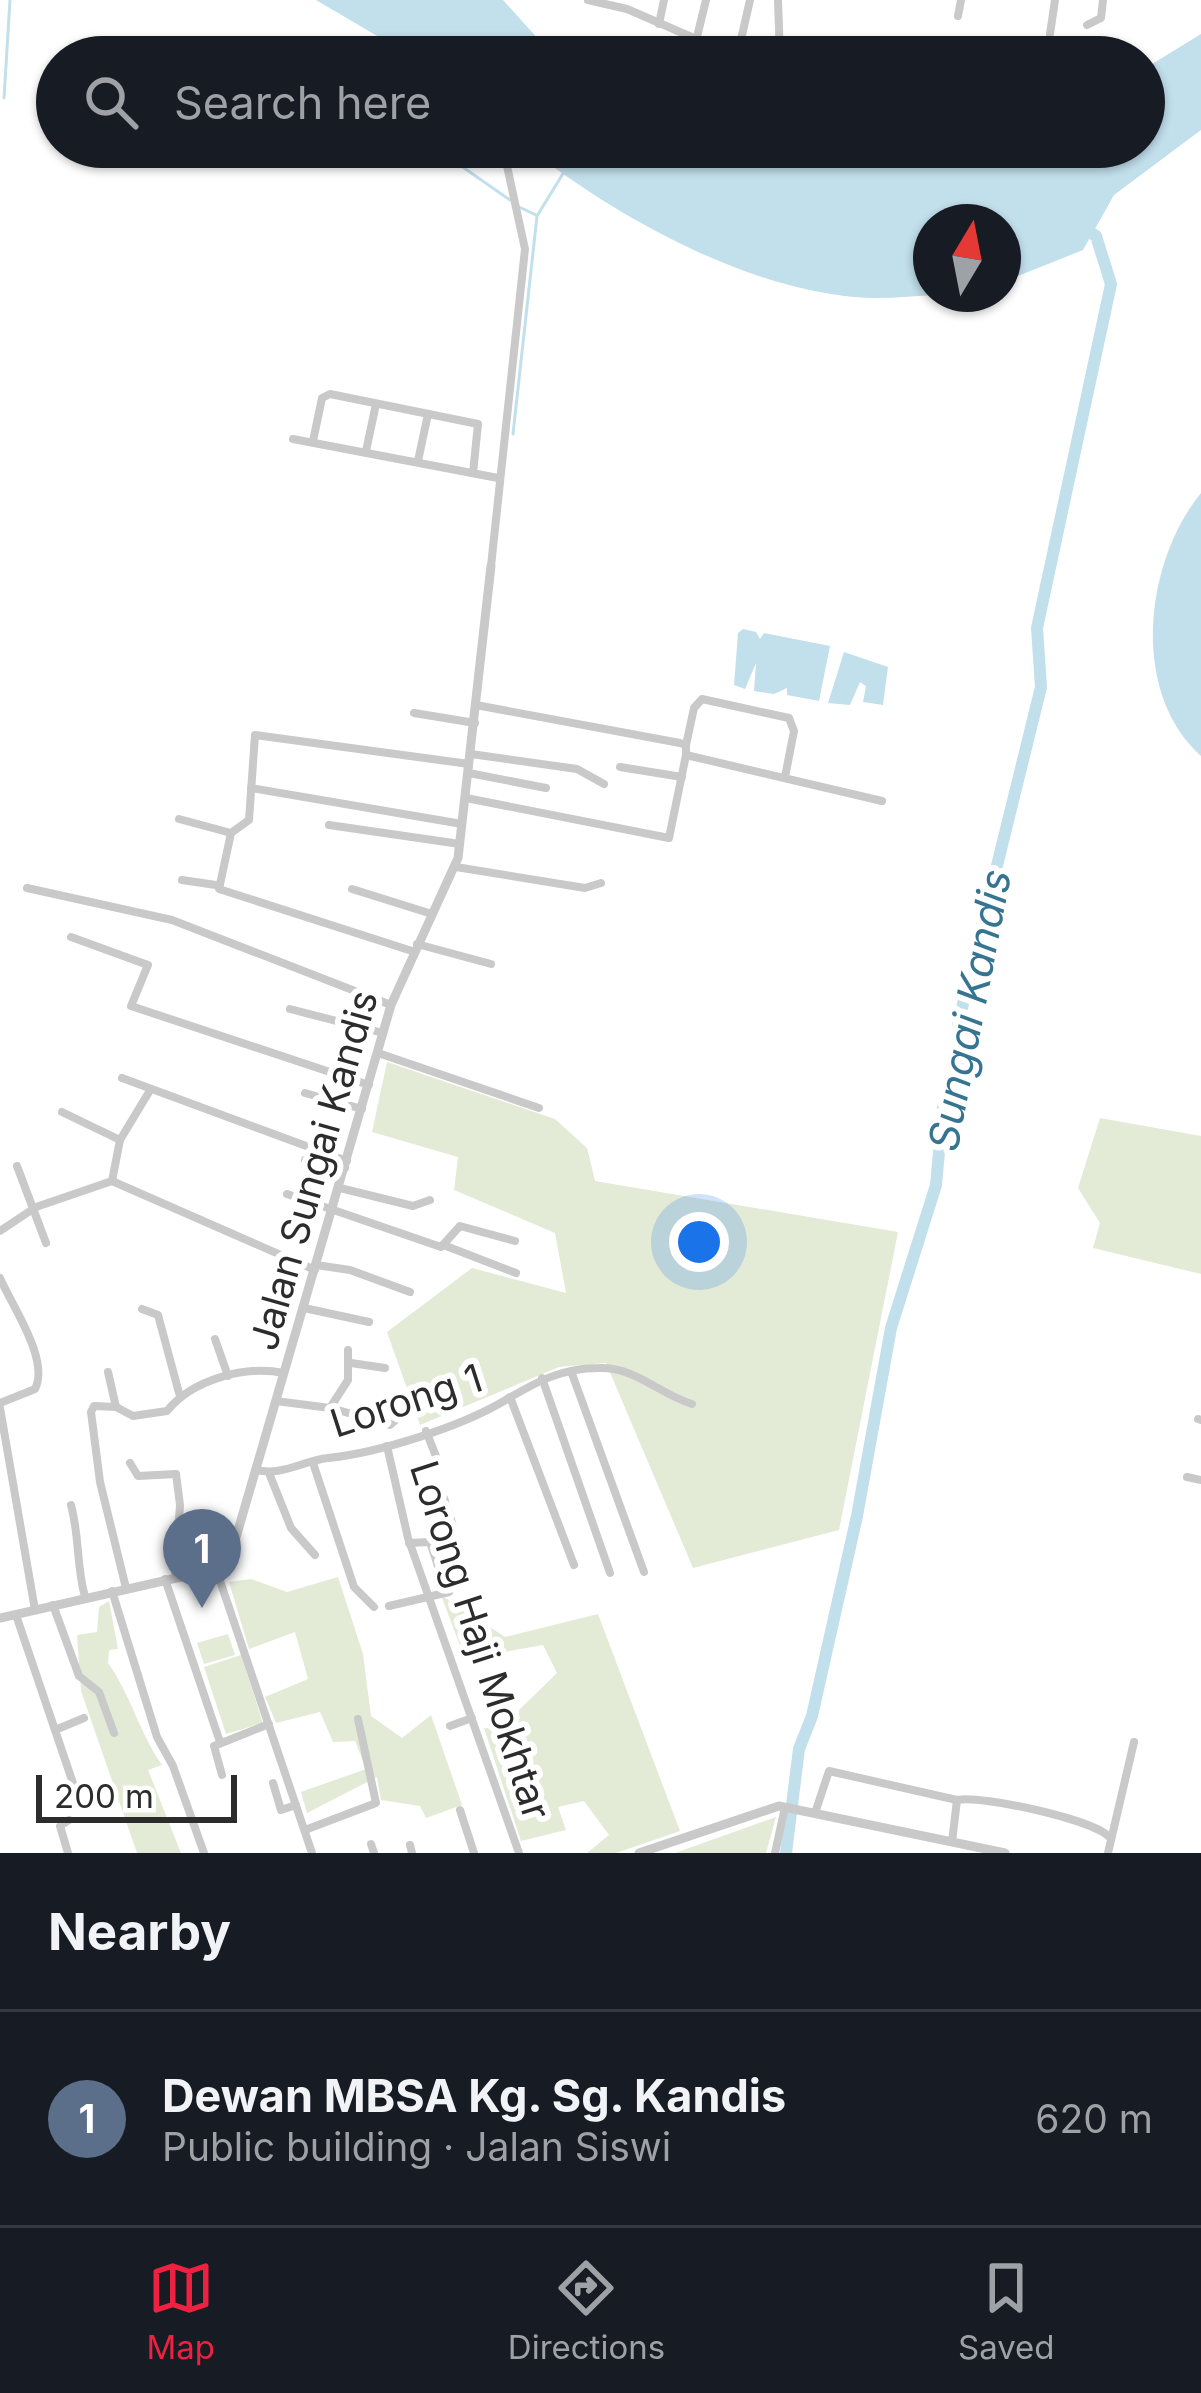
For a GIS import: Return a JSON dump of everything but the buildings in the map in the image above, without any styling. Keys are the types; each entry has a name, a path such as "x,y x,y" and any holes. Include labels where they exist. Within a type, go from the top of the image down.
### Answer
{"street":[{"path":"588,0 627,5 685,36"},
{"path":"659,24 664,0"},
{"path":"697,36 706,0"},
{"path":"742,36 750,0"},
{"path":"778,0 779,36"},
{"path":"958,16 961,0"},
{"path":"1050,34 1055,0"},
{"path":"1087,25 1101,18 1103,0"},
{"path":"491,566 525,249 508,168"},
{"path":"314,441 325,395 428,414 479,426 473,473"},
{"path":"366,451 376,404"},
{"path":"418,461 428,414"},
{"path":"293,439 498,478"},
{"name":"Jalan Sungai Kandis","path":"216,1569 230,1558 391,1005 456,866 491,566"},
{"path":"466,798 663,839 674,833 694,708 702,699 789,718 794,730 785,777"},
{"path":"476,705 686,750 882,801"},
{"path":"414,713 475,723"},
{"path":"215,885 231,832 249,820 258,732 470,764 577,770 604,784"},
{"path":"470,764 546,788"},
{"path":"620,767 682,777"},
{"path":"251,788 462,824"},
{"path":"179,819 231,832"},
{"path":"329,825 460,844"},
{"path":"456,866 585,888 601,883"},
{"path":"182,880 215,885 414,948 490,964"},
{"path":"27,888 172,920 391,1005"},
{"path":"352,889 432,914"},
{"path":"71,937 148,964 131,1006 369,1084"},
{"path":"290,1010 383,1033"},
{"path":"378,1053 539,1108"},
{"path":"350,1078 356,1055"},
{"path":"122,1078 346,1164"},
{"path":"112,1181 120,1140 149,1091"},
{"path":"305,1093 362,1109"},
{"path":"62,1112 120,1140"},
{"path":"305,1160 346,1164"},
{"path":"17,1166 46,1243"},
{"path":"0,1231 33,1208 112,1181 315,1268 350,1270 410,1292"},
{"path":"340,1188 413,1206 430,1200"},
{"path":"287,1194 516,1273"},
{"path":"446,1246 460,1226 514,1241"},
{"path":"0,1278 37,1361 40,1380 35,1389 0,1405 35,1610"},
{"path":"304,1308 369,1322"},
{"path":"142,1309 158,1315 179,1393"},
{"path":"215,1339 228,1376"},
{"path":"330,1408 351,1363 348,1350"},
{"path":"351,1363 385,1368"},
{"name":"Lorong 1","path":"256,1470 269,1473 387,1446 510,1396 542,1378 571,1370 612,1369 650,1380 664,1395 692,1404"},
{"path":"126,1588 100,1482 94,1406 116,1407 133,1416 155,1415 167,1411 179,1393 228,1376 252,1370 284,1373"},
{"path":"571,1370 644,1573"},
{"path":"109,1372 116,1407"},
{"path":"542,1378 610,1573"},
{"path":"510,1396 574,1564"},
{"path":"276,1401 330,1408 390,1424 406,1411"},
{"path":"426,1431 439,1463"},
{"name":"Lorong Haji Mokhtar","path":"387,1446 409,1543 519,1853"},
{"path":"130,1463 138,1476 176,1474 180,1505 170,1578 220,1742"},
{"path":"313,1463 354,1587 374,1607"},
{"path":"269,1473 291,1528 315,1556"},
{"path":"1187,1477 1201,1480"},
{"path":"409,1543 430,1542 454,1529 444,1498"},
{"path":"71,1505 80,1545 74,1560 85,1598"},
{"path":"430,1542 443,1581"},
{"path":"0,1618 216,1569 313,1853"},
{"path":"112,1591 157,1737 204,1853"},
{"path":"389,1606 449,1592"},
{"path":"53,1605 79,1676 99,1692 114,1733"},
{"path":"16,1615 76,1792"},
{"path":"55,1730 84,1718"},
{"path":"450,1726 472,1718"},
{"path":"305,1830 376,1803 358,1719"},
{"path":"222,1775 214,1749 220,1742 269,1724"},
{"path":"1108,1853 1134,1742"},
{"path":"814,1813 823,1778 834,1769 957,1800 986,1800 1091,1824 1111,1839"},
{"path":"273,1784 281,1810 296,1805"},
{"path":"952,1842 957,1800"},
{"path":"775,1853 786,1807"},
{"path":"639,1853 786,1807 1005,1853"},
{"path":"460,1810 474,1853"},
{"path":"68,1853 60,1826 69,1820"}],"green space":[{"path":"387,1062 555,1119 587,1148 595,1181 898,1232 839,1530 693,1568 606,1363 559,1367 420,1425 387,1332 472,1268 566,1293 555,1233 454,1190 458,1157 372,1132"},
{"path":"1100,1118 1201,1136 1201,1274 1093,1248 1100,1223 1078,1188"},
{"path":"338,1577 363,1654 371,1716 402,1738 431,1715 462,1805 426,1818 420,1806 381,1800 377,1777 307,1813 301,1792 366,1769 355,1741 333,1742 320,1712 276,1723 265,1697 308,1679 295,1632 249,1649 229,1582 251,1579 287,1592"},
{"path":"441,1595 505,1637 598,1614 680,1831 616,1853 587,1853 609,1835 584,1801 558,1807 566,1830 521,1841 484,1728 518,1729 519,1710 557,1673 543,1645 465,1659"},
{"path":"109,1601 118,1649 109,1650 108,1663 162,1765 148,1770 181,1853 137,1853 81,1691 77,1635 97,1632 99,1607"},
{"path":"228,1634 235,1655 204,1664 197,1643"},
{"path":"241,1655 263,1723 226,1734 204,1667"},
{"path":"776,1817 766,1853 675,1853"}],"water":[{"path":"316,0 503,0 535,36 377,36"},
{"path":"1201,34 1201,130 1165,157 1165,56"},
{"path":"555,168 1150,168 1114,195 1083,250 1021,275 1021,204 913,204 913,296 886,298 811,291 768,279 682,244"},
{"path":"1201,493 1201,756 1178,729 1163,698 1153,627 1167,555"},
{"path":"743,629 756,632 760,639 764,633 830,646 819,701 787,695 787,688 774,694 754,691 756,663 745,689 734,685 738,633"},
{"path":"844,652 888,667 883,705 863,702 866,686 860,682 850,705 828,703"}],"waterway":[{"path":"4,98 10,0"},
{"path":"464,168 510,200"},
{"path":"513,434 537,216 564,172"},
{"path":"517,206 536,215"},
{"name":"Sungai Kandis","path":"786,1853 799,1749 812,1716 857,1516 891,1328 936,1185 943,1107 959,1063 958,1024 1041,687 1037,628 1111,284 1096,236 1086,230"}],"place":[{"name":"Dewan MBSA Kg. Sg. Kandis","path":"202,1608"}]}
